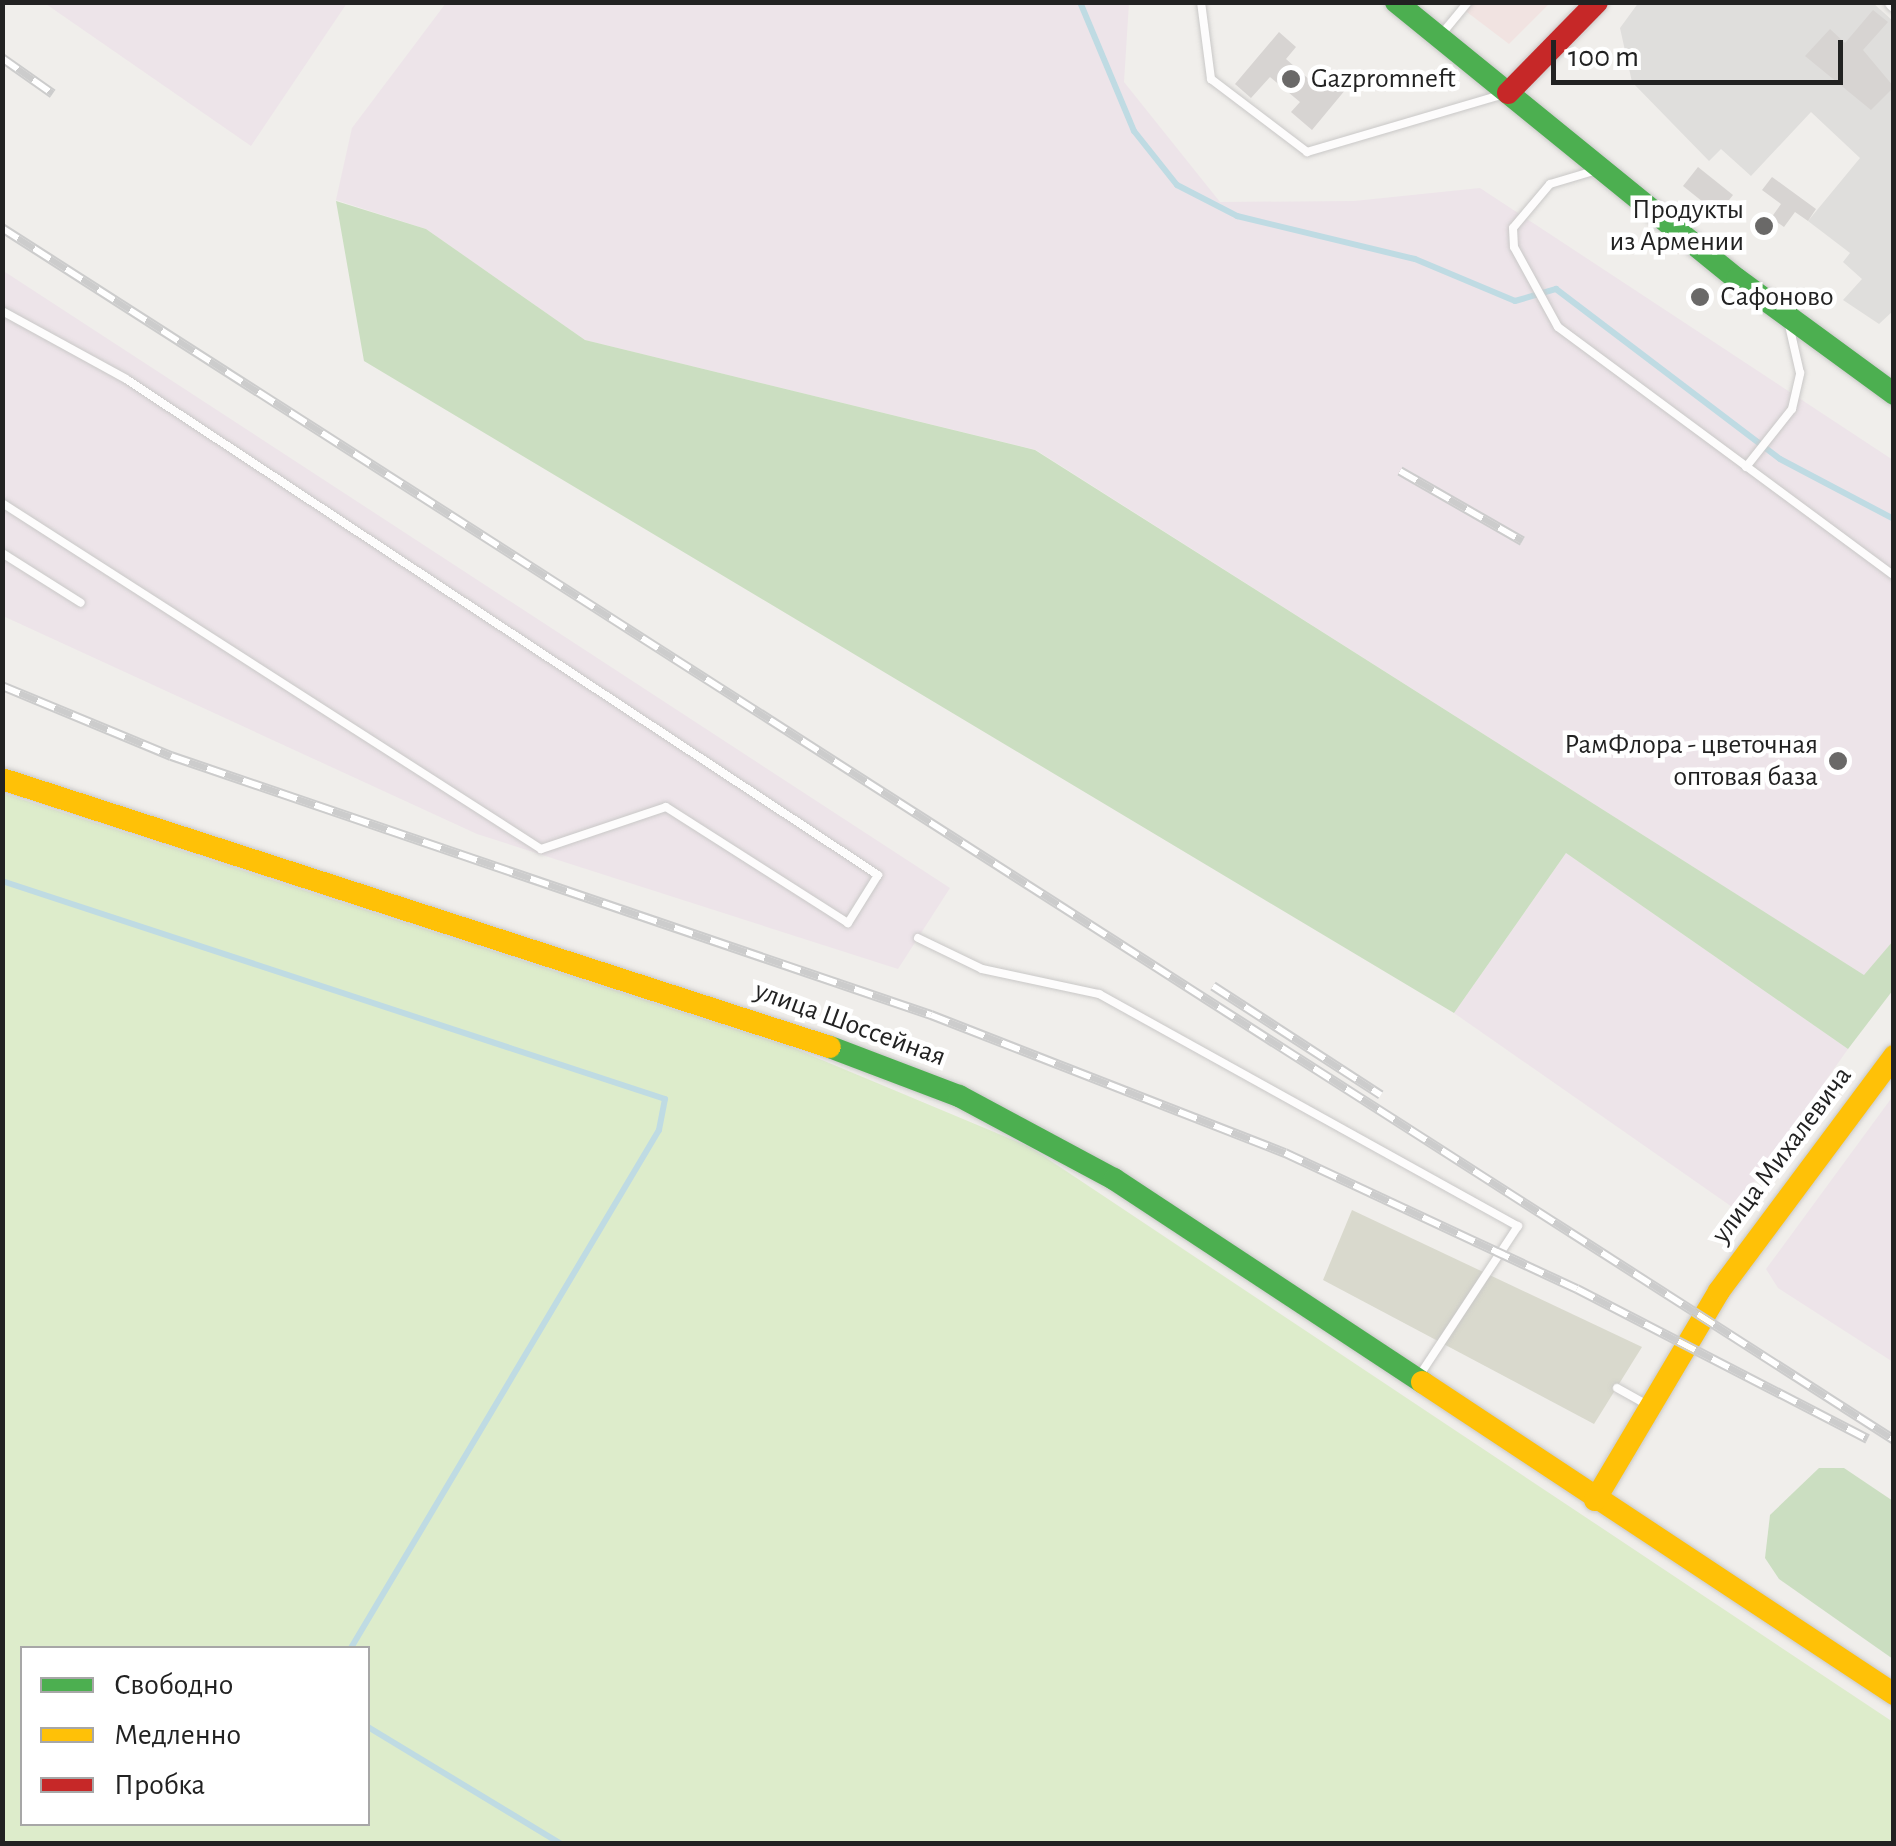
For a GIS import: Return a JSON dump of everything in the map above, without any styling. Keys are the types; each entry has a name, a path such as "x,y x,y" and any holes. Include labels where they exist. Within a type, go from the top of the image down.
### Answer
{"main road":[{"path":"1396,2 1787,316 1894,394"},
{"path":"1508,92 1597,2"},
{"name":"улица Шоссейная","path":"2,778 787,1031 958,1096 1114,1179 1894,1694"},
{"name":"улица Михалевича","path":"1596,1500 1719,1291 1894,1056"}],"lane":[{"path":"1201,2 1211,80 1307,152 1508,92"},
{"path":"1440,36 1468,2"},
{"path":"1604,168 1550,184 1531,198 1513,228 1514,248 1558,327 1894,576"},
{"path":"2,311 126,378 878,875 848,923 666,807 541,849 2,503"},
{"path":"1746,467 1792,409 1800,373 1787,316"},
{"path":"2,554 81,603"},
{"path":"918,938 982,969 1099,994 1518,1226 1416,1380"},
{"path":"1617,1388 1649,1406"}],"shaded area":[{"path":"43,2 347,2 347,3 251,146"},
{"path":"1639,2 1873,3 1893,21 1894,310 1879,324 1843,300 1862,279 1843,262 1850,253 1808,221 1860,158 1811,112 1751,176 1721,149 1709,161 1632,82 1620,28"},
{"path":"446,3 1129,3 1124,82 1220,202 1354,201 1480,188 1893,460 1893,941 1865,976 1036,450 585,340 426,229 336,200 352,128"},
{"path":"1455,3 1550,3 1509,44"},
{"path":"2,270 950,888 898,969 477,834 3,616"},
{"path":"1566,853 1848,1049 1735,1209 1454,1013"},
{"path":"1893,1096 1893,1362 1778,1288 1766,1269"},
{"path":"1352,1210 1642,1347 1594,1424 1323,1280"}],"green space":[{"path":"336,201 426,229 585,340 1035,450 1864,975 1893,941 1893,990 1848,1049 1566,853 1454,1013 364,361"},
{"path":"2,793 791,1047 1030,1147 1893,1722 1893,1843 3,1843"},
{"path":"1819,1468 1844,1468 1893,1501 1893,1659 1779,1579 1765,1558 1770,1515"}],"building":[{"path":"1873,10 1888,22 1863,50 1894,87 1871,110 1805,56 1830,29 1845,43"},
{"name":"Gazpromneft","path":"1279,32 1296,47 1286,59 1312,82 1323,69 1346,89 1312,130 1291,112 1300,102 1270,77 1251,98 1235,84"},
{"path":"1698,167 1733,195 1718,214 1683,186"},
{"path":"1772,177 1816,209 1808,221 1795,212 1784,227 1771,218 1781,204 1762,190"}],"waterway":[{"path":"1080,2 1134,131 1177,185 1237,216 1415,259 1515,301 1556,289 1780,459 1894,519"},
{"path":"2,881 665,1099 659,1130 352,1646"},
{"path":"370,1728 561,1844"}],"railway":[{"path":"2,58 53,94"},
{"path":"2,228 1894,1440"},
{"path":"1400,471 1522,541"},
{"path":"2,686 171,756 931,1015 1285,1153 1577,1289 1868,1439"},
{"path":"1213,986 1381,1095"}],"traffic: fast":[{"path":"1396,2 1737,279 1894,394"},
{"path":"830,1047 959,1096 1114,1179 1422,1382"}],"traffic: slow":[{"path":"2,779 830,1047"},
{"path":"1595,1500 1719,1291 1894,1056"},
{"path":"1422,1382 1894,1694"}],"traffic: jam":[{"path":"1508,93 1597,2"}],"place":[{"name":"Gazpromneft","path":"1291,79"},
{"name":"Продукты из Армении","path":"1764,226"},
{"name":"Сафоново","path":"1700,297"},
{"name":"РамФлора - цветочная оптовая база","path":"1838,761"}]}
